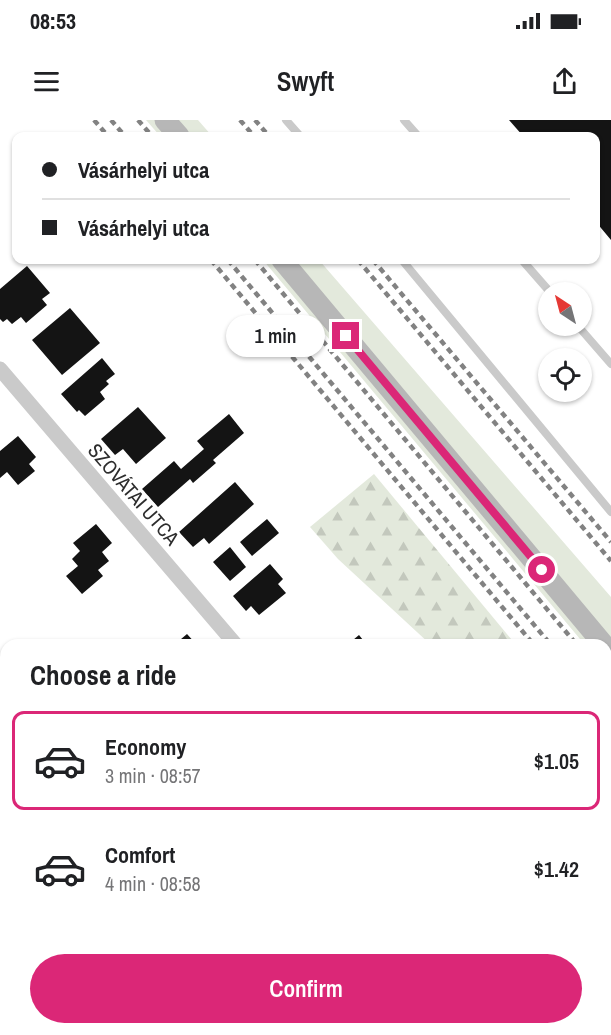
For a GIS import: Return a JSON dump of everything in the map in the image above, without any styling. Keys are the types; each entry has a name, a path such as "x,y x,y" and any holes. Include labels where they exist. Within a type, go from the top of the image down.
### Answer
{"street":[{"path":"165,120 176,132"},
{"path":"285,264 599,639"},
{"name":"SZOVÁTAI UTCA","path":"0,369 231,639"}],"lane":[{"path":"286,120 296,132"},
{"path":"405,264 611,512"},
{"path":"526,264 541,282"},
{"path":"587,336 611,364"}],"green space":[{"path":"146,120 198,120 208,132 156,132"},
{"path":"266,264 322,264 611,597 611,639 580,639"},
{"path":"374,474 511,639 425,639 338,559 310,527"}],"building":[{"path":"509,120 611,120 611,240 600,227 600,132 520,132"},
{"path":"27,266 50,293 42,299 47,305 26,323 21,317 12,324 7,319 3,322 0,319 0,289"},
{"path":"70,308 100,343 62,375 32,340"},
{"path":"102,358 115,374 106,381 109,384 100,392 105,399 85,416 79,410 77,412 61,394"},
{"path":"138,407 166,438 136,464 123,449 115,455 101,439"},
{"path":"229,414 244,433 213,460 216,463 193,483 190,479 158,507 142,489 174,461 181,469 204,449 197,441"},
{"path":"18,436 36,457 29,464 35,471 18,485 7,472 0,478 0,451"},
{"path":"235,482 254,504 209,544 204,538 193,547 179,532"},
{"path":"267,519 279,533 252,556 240,542"},
{"path":"96,524 112,543 102,552 109,561 98,570 103,576 82,594 66,576 78,566 72,559 80,551 73,543"},
{"path":"230,547 246,567 230,581 213,562"},
{"path":"270,564 283,579 278,584 286,593 259,615 251,606 246,611 233,596"},
{"path":"187,634 192,639 181,639"}],"railway":[{"path":"94,120 104,132"},
{"path":"111,120 122,132"},
{"path":"138,120 148,132"},
{"path":"240,120 250,132"},
{"path":"255,120 266,132"},
{"path":"214,264 529,639"},
{"path":"231,264 546,639"},
{"path":"258,264 572,639"},
{"path":"361,264 611,561"},
{"path":"376,264 611,542"}],"route":[{"path":"346,336 542,570"}]}
